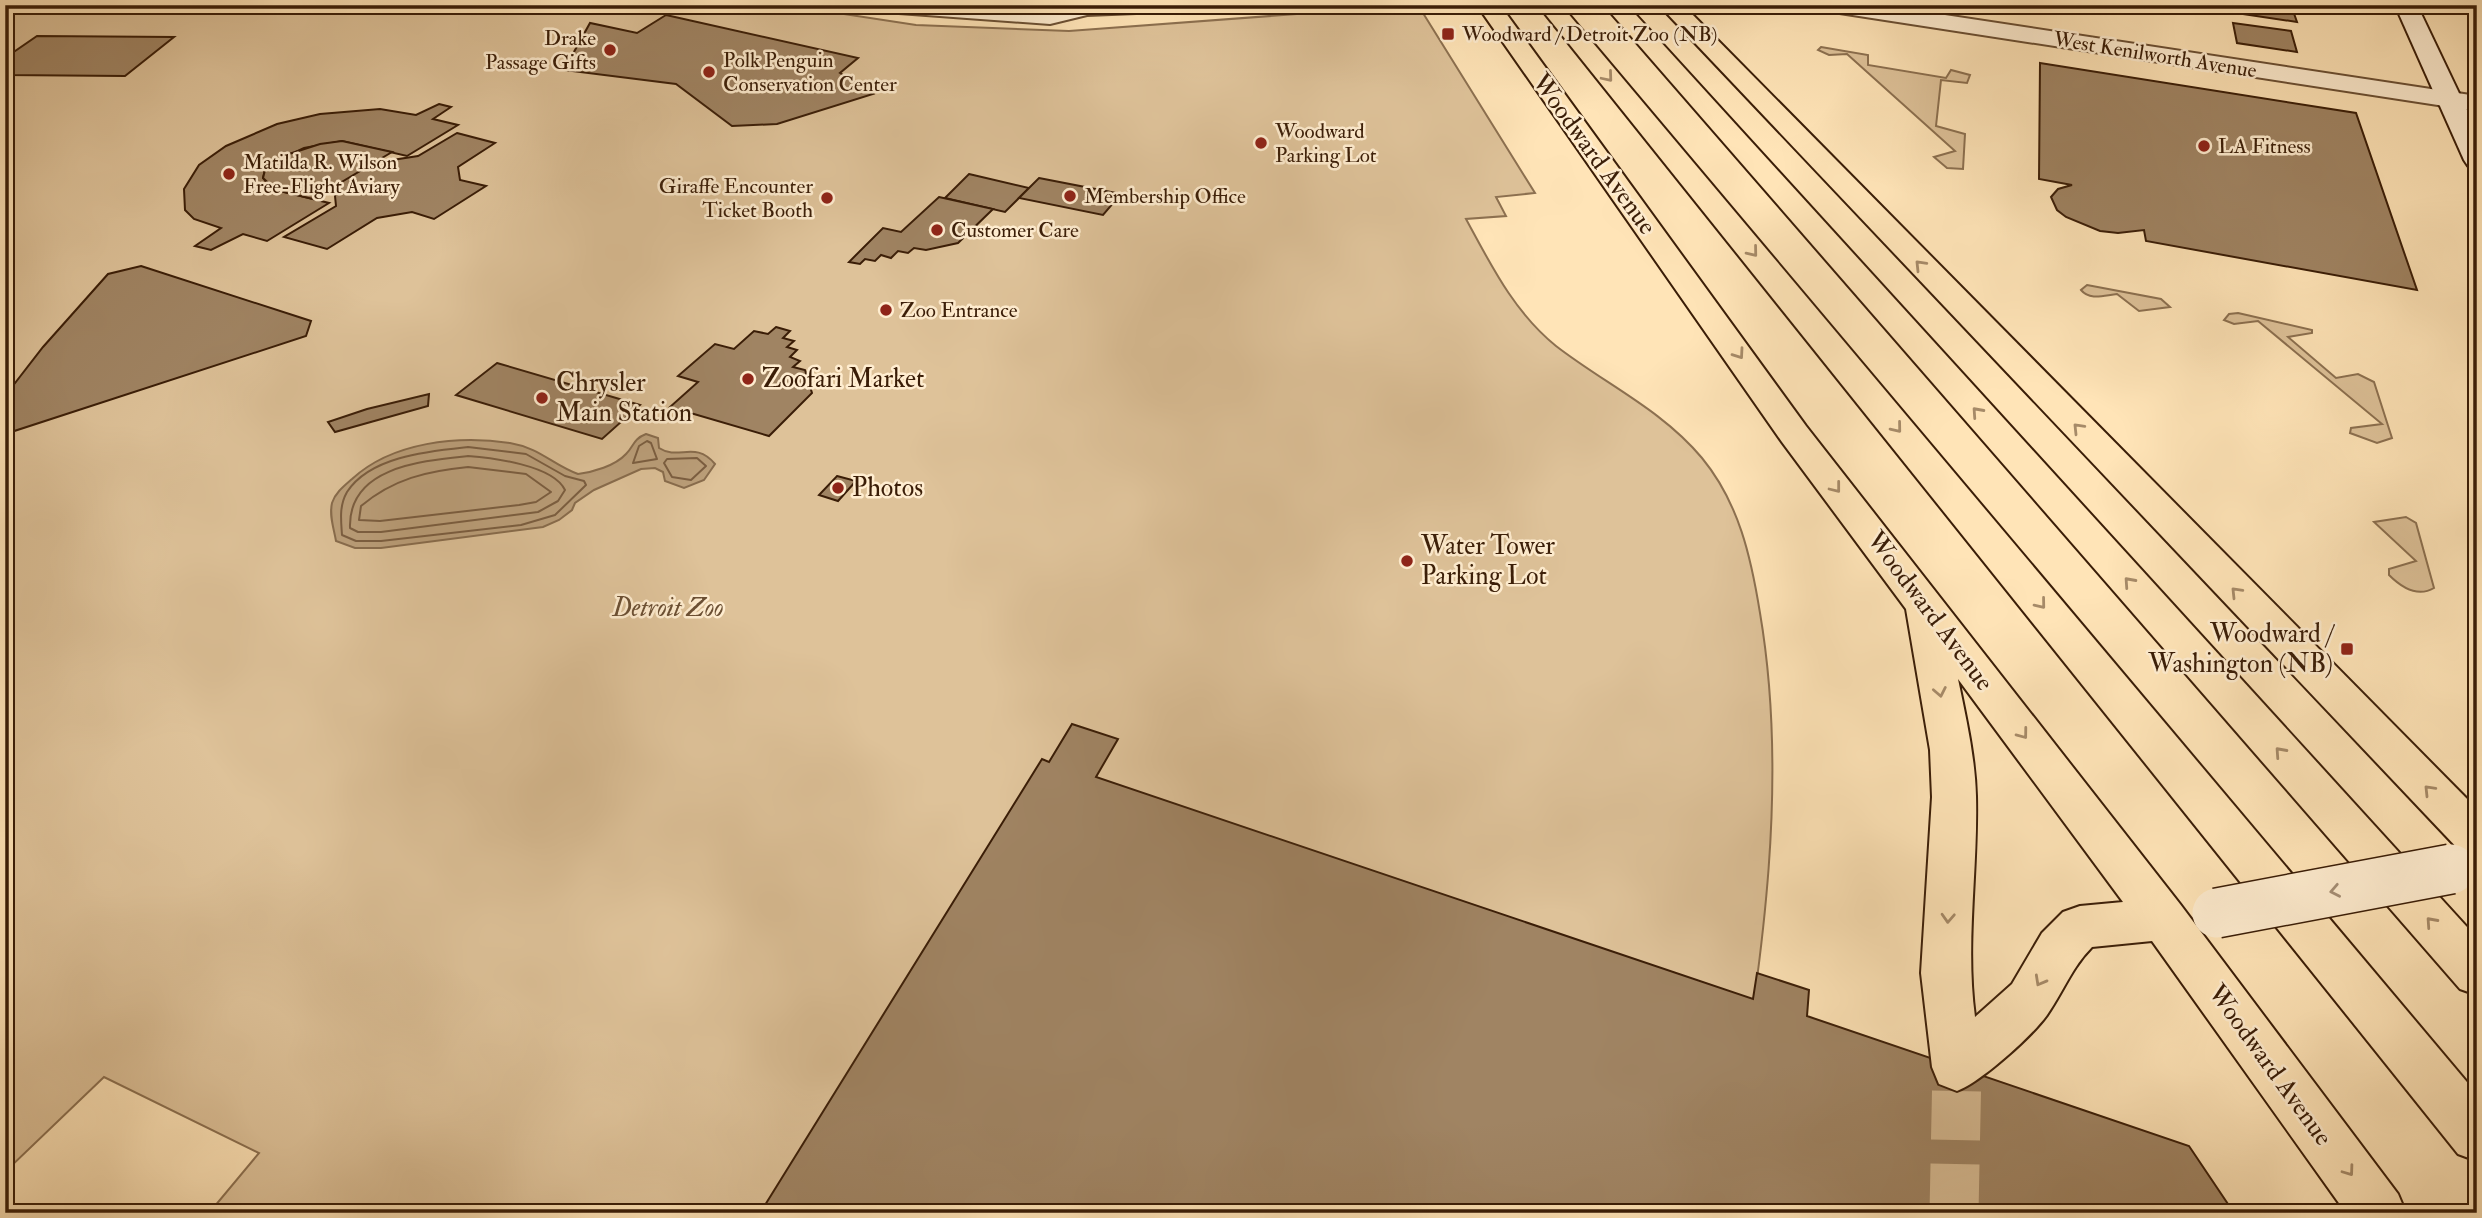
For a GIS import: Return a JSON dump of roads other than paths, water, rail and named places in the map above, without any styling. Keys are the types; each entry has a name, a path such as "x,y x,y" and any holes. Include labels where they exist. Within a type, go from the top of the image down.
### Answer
{"main road":[{"name":"Woodward Avenue","path":"1488,5 1794,434 2163,919 2379,1213"},
{"name":"Woodward Avenue","path":"1549,5 2477,1135"},
{"path":"1615,5 2477,973"},
{"path":"1670,5 2468,858"},
{"path":"1923,601 1953,773 1945,973 1957,1067 2029,1000 2059,948 2080,927 2163,919"}],"street":[{"path":"885,5 1049,17 1088,6 1161,5"},
{"name":"West Kenilworth Avenue","path":"1833,5 2477,104"},
{"path":"2406,5 2477,160"},
{"path":"2163,919 2217,913 2468,858"}],"water":[{"path":"646,434 658,438 659,448 673,453 701,453 715,464 704,480 684,488 665,481 663,472 655,468 641,469 594,490 575,503 572,510 559,520 543,527 381,548 355,548 336,541 331,518 333,499 368,467 406,449 448,441 510,443 530,449 578,474 616,462"}],"tunnel":[{"path":"1954,1213 1957,1067"}],"place":[{"name":"Woodward / Detroit Zoo (NB)","path":"1448,34"},
{"name":"Drake Passage Gifts","path":"610,50"},
{"name":"Polk Penguin Conservation Center","path":"709,72"},
{"name":"Woodward Parking Lot","path":"1261,143"},
{"name":"LA Fitness","path":"2204,146"},
{"name":"Matilda R. Wilson Free-Flight Aviary","path":"229,174"},
{"name":"Membership Office","path":"1070,196"},
{"name":"Giraffe Encounter Ticket Booth","path":"827,198"},
{"name":"Customer Care","path":"937,230"},
{"name":"Zoo Entrance","path":"886,310"},
{"name":"Zoofari Market","path":"748,379"},
{"name":"Chrysler Main Station","path":"542,398"},
{"name":"Photos","path":"838,488"},
{"name":"Water Tower Parking Lot","path":"1407,561"},
{"name":"Woodward / Washington (NB)","path":"2347,649"}],"park label":[{"name":"Detroit Zoo","path":"668,608"}]}
